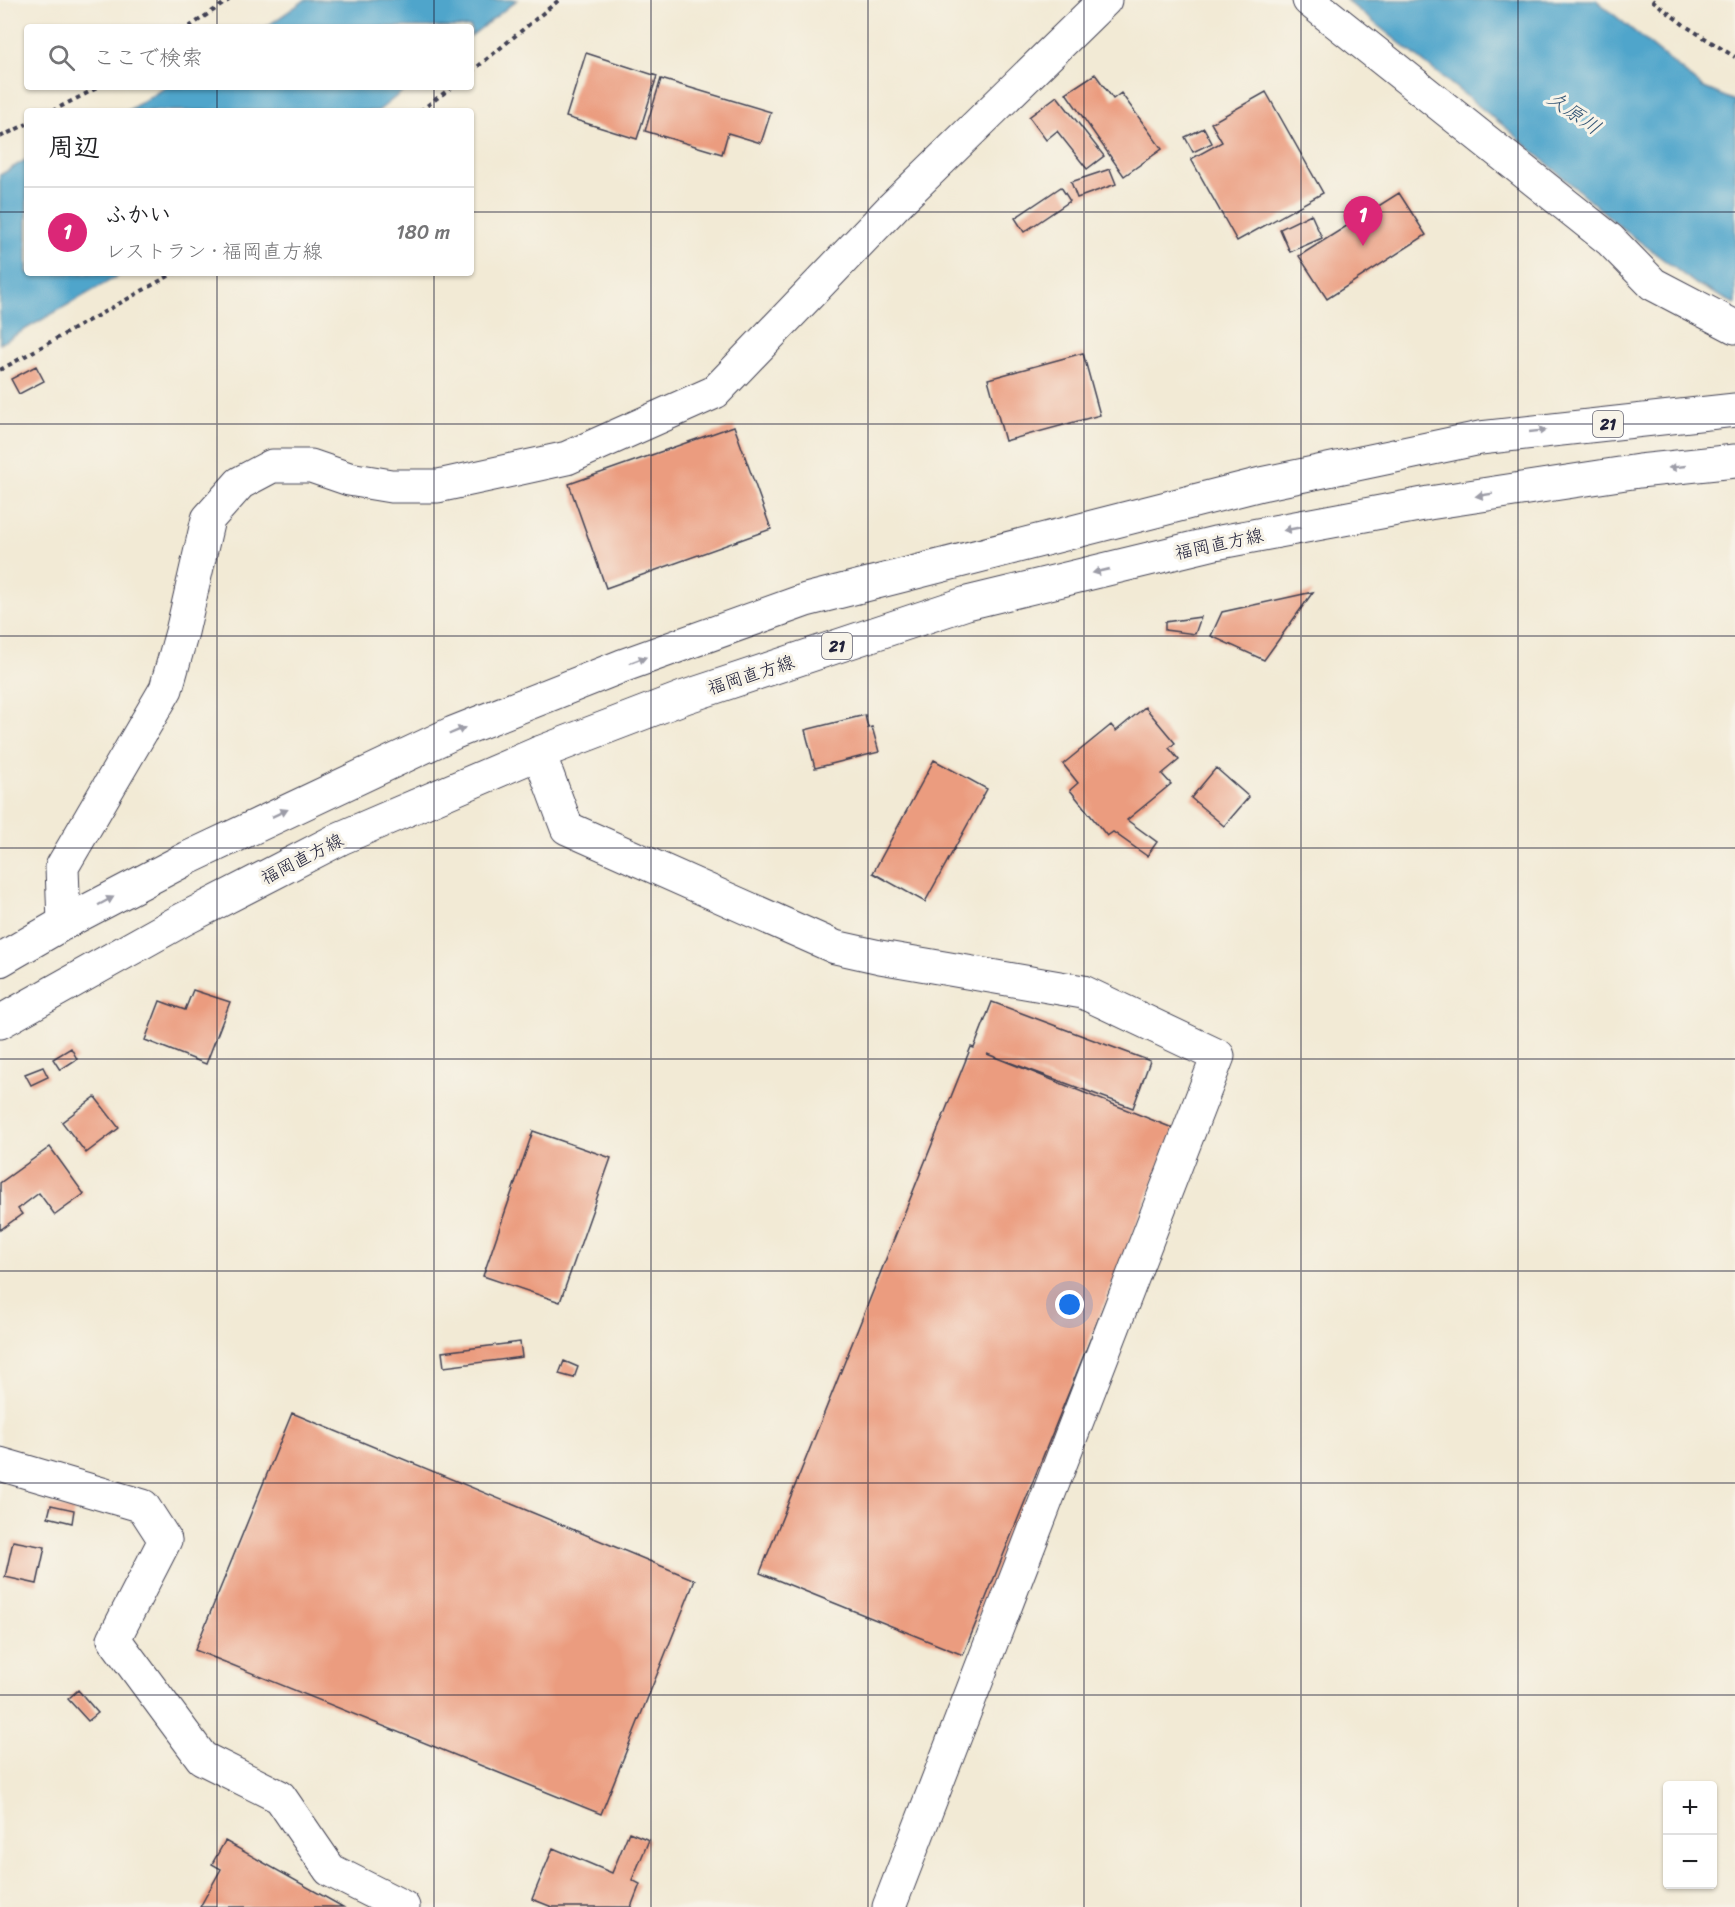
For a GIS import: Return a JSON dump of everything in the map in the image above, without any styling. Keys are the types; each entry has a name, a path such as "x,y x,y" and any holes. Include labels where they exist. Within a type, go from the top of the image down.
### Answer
{"street":[{"path":"64,923 62,867 166,689 182,632 208,519 240,483 272,466 311,466 349,479 381,484 438,486 567,458 715,392 893,207 1105,0"},
{"path":"1309,0 1610,240 1653,284 1735,327"},
{"name":"21","path":"0,960 64,923 188,858 453,733 622,666 806,600 1261,484 1480,438 1735,410"},
{"name":"福岡直方線","path":"0,1022 182,920 340,838 539,753 685,697 967,603 1215,543 1429,503 1639,471 1735,461"},
{"path":"539,753 567,828 835,947 880,957 1083,992 1218,1056 889,1907"},
{"path":"0,1464 143,1506 165,1540 114,1640 202,1758 280,1797 330,1870 403,1907"}],"path":[{"path":"193,24 229,0"},
{"path":"474,70 559,0"},
{"path":"1652,0 1684,25 1735,57"},
{"path":"58,108 93,90"},
{"path":"424,108 448,90"},
{"path":"0,137 24,125"},
{"path":"0,370 169,276"}],"water":[{"path":"305,0 517,0 474,34 474,24 270,24"},
{"name":"久原川","path":"1346,0 1596,0 1702,87 1735,101 1735,304 1696,284 1623,229 1510,131"},
{"path":"161,90 404,90 382,108 132,108"},
{"path":"24,161 24,276 118,276 0,344 0,175"}],"building":[{"path":"586,53 657,76 637,139 566,117"},
{"path":"1095,74 1113,99 1121,93 1162,149 1124,176 1066,93"},
{"path":"661,79 771,112 761,143 728,133 722,154 645,131"},
{"path":"1266,92 1323,193 1237,241 1191,159 1222,142 1211,123"},
{"path":"1057,96 1104,156 1087,169 1057,131 1046,140 1029,117"},
{"path":"1204,128 1212,143 1193,152 1185,137"},
{"path":"1110,169 1116,184 1077,198 1071,182"},
{"path":"1061,187 1070,201 1024,232 1015,218"},
{"path":"1399,193 1426,235 1327,299 1299,256"},
{"path":"1311,214 1322,238 1290,252 1280,229"},
{"path":"1083,353 1100,415 1005,441 988,379"},
{"path":"36,366 44,381 19,394 11,379"},
{"path":"734,426 771,529 606,588 569,484"},
{"path":"1313,592 1264,660 1211,636 1222,612"},
{"path":"1201,617 1195,634 1165,630 1165,622"},
{"path":"1145,707 1175,743 1169,748 1179,760 1162,774 1171,784 1127,820 1157,842 1147,856 1113,832 1107,836 1070,790 1078,783 1063,764 1111,725 1116,731"},
{"path":"865,715 868,728 872,727 879,752 815,768 805,730"},
{"path":"934,760 987,789 925,902 873,873"},
{"path":"1216,768 1249,797 1224,826 1191,798"},
{"path":"193,990 230,1002 206,1064 145,1040 160,1001 185,1010"},
{"path":"992,1002 1150,1061 1133,1108 987,1054 1175,1129 963,1655 760,1573 971,1047 974,1048"},
{"path":"71,1048 77,1059 60,1070 53,1059"},
{"path":"43,1067 48,1077 31,1085 25,1074"},
{"path":"95,1097 119,1128 86,1153 62,1122"},
{"path":"533,1131 611,1158 560,1302 483,1276"},
{"path":"50,1147 84,1194 55,1215 39,1193 18,1209 22,1214 0,1230 0,1183"},
{"path":"520,1342 522,1357 444,1367 442,1352"},
{"path":"564,1361 578,1367 574,1378 559,1374"},
{"path":"292,1413 695,1580 601,1814 195,1650"},
{"path":"51,1505 74,1510 72,1523 48,1517"},
{"path":"13,1541 45,1547 37,1584 5,1577"},
{"path":"78,1690 98,1713 88,1721 68,1699"},
{"path":"629,1832 649,1840 632,1880 640,1884 631,1907 552,1907 532,1899 553,1848 612,1873"},
{"path":"225,1841 343,1907 200,1907 221,1869 212,1864"}],"place":[{"name":"ふかい","path":"1363,246"}]}
